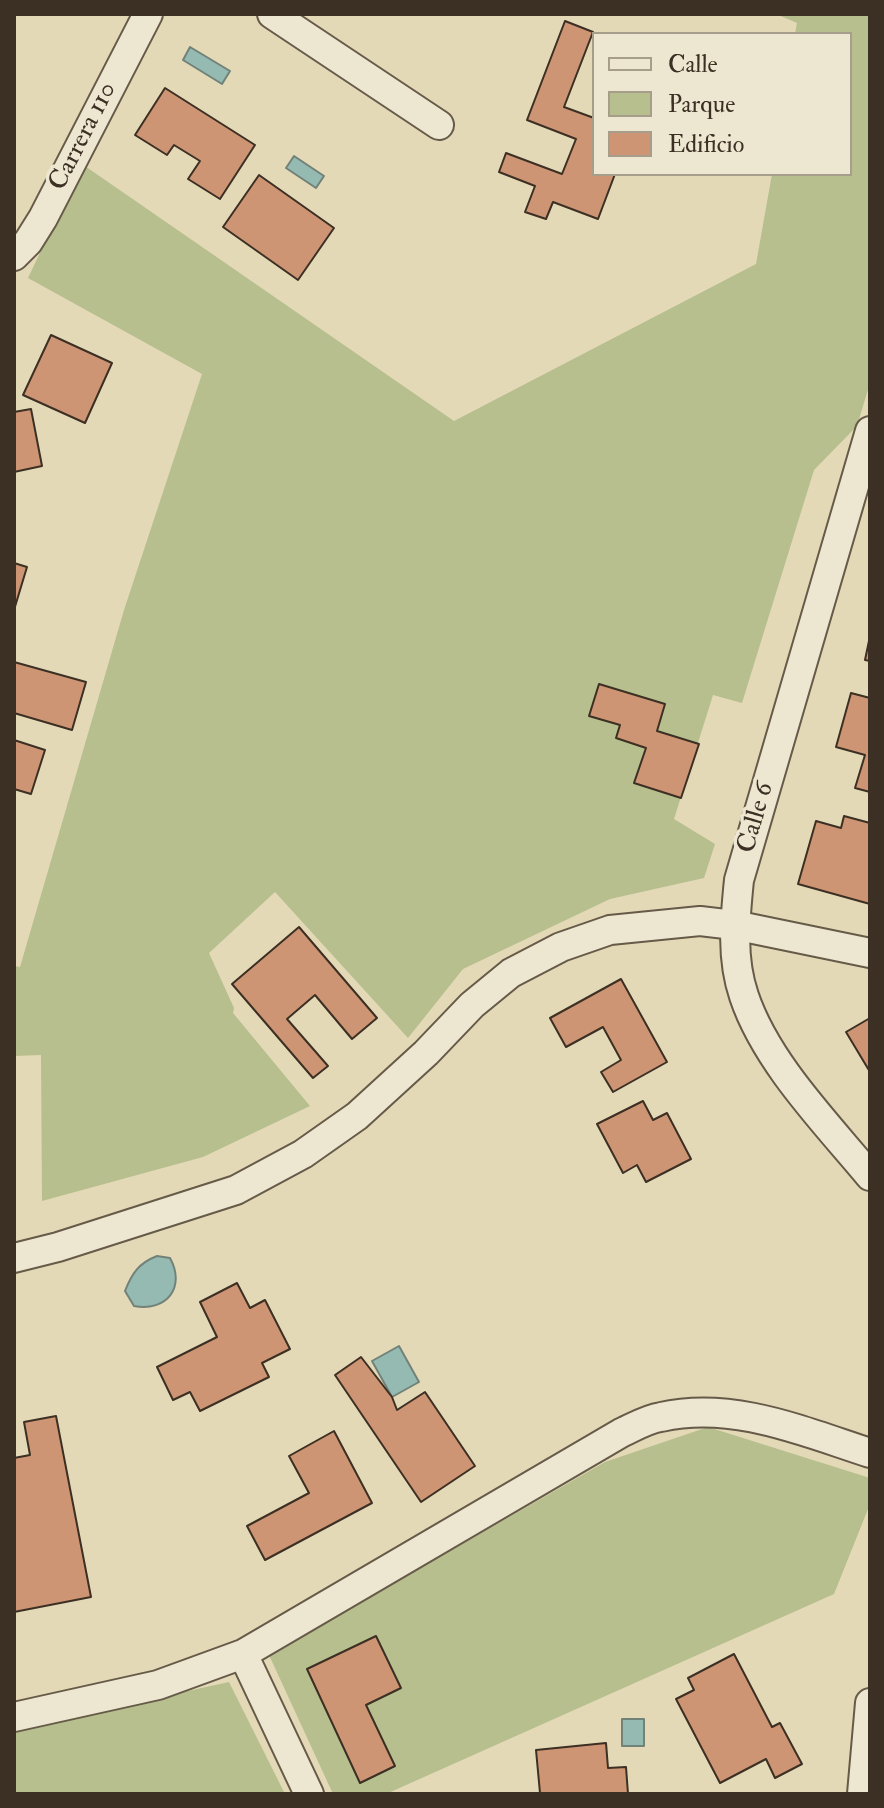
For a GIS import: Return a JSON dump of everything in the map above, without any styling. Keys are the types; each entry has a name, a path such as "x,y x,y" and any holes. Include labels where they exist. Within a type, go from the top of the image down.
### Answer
{"street":[{"name":"Carrera 110","path":"14,256 28,242 43,218 148,14"},
{"path":"272,14 439,125"},
{"name":"Calle 6","path":"870,431 739,880 734,925 743,994 760,1033 808,1100 870,1176"},
{"path":"14,1258 236,1190 303,1154 357,1116 426,1053 472,1005 511,973 561,947 610,930 700,921 870,953"},
{"path":"14,1717 158,1685 243,1654 621,1433 658,1417 725,1411 756,1417 870,1453"},
{"path":"243,1654 309,1794"},
{"path":"862,1794 870,1703"}],"green space":[{"path":"776,14 870,14 870,383 857,426 814,470 742,703 713,695 674,819 715,844 704,878 610,899 463,969 408,1038 275,892 209,953 234,1008 233,1013 310,1106 203,1157 42,1201 41,1055 14,1056 14,966 20,967 124,610 202,374 28,278 82,164 454,421 756,264 772,176 852,176 852,32 795,32 797,23"},
{"path":"708,1427 870,1478 870,1504 834,1594 386,1794 333,1794 269,1655 605,1462"},
{"path":"229,1682 285,1794 14,1794 14,1729"}],"water":[{"path":"190,47 230,71 222,84 183,60"},
{"path":"294,156 324,176 316,188 286,168"},
{"path":"157,1256 170,1258 176,1279 174,1288 164,1301 156,1305 134,1306 125,1291 141,1265"},
{"path":"399,1346 419,1382 392,1397 372,1361"},
{"path":"622,1719 644,1719 644,1746 622,1746"}],"building":[{"path":"565,21 593,32 564,107 592,117 592,176 614,176 598,219 553,202 546,219 525,212 535,186 499,172 506,153 562,174 576,139 527,120"},
{"path":"165,88 255,145 220,199 188,179 200,161 174,145 167,155 135,135"},
{"path":"259,175 334,228 298,280 223,227"},
{"path":"51,335 112,363 85,423 23,395"},
{"path":"31,409 42,466 14,472 14,412"},
{"path":"14,563 27,567 14,610"},
{"path":"870,636 870,661 865,660"},
{"path":"14,662 86,682 72,730 14,713"},
{"path":"599,684 665,704 657,731 699,744 681,798 634,783 646,748 616,738 620,725 589,716"},
{"path":"851,693 870,698 870,792 855,788 865,755 836,747"},
{"path":"14,740 45,750 31,794 14,789"},
{"path":"844,816 870,823 870,904 798,884 816,821 841,828"},
{"path":"299,927 377,1018 352,1039 315,995 287,1019 328,1066 313,1078 232,984"},
{"path":"621,979 667,1062 613,1092 601,1072 621,1060 603,1027 566,1047 550,1018"},
{"path":"870,1018 870,1072 846,1032"},
{"path":"643,1101 653,1120 667,1113 691,1159 646,1182 637,1165 623,1173 597,1124"},
{"path":"237,1283 250,1308 265,1300 290,1349 262,1363 269,1377 200,1411 190,1392 173,1400 157,1367 217,1337 200,1302"},
{"path":"361,1357 392,1397 397,1410 425,1392 475,1466 421,1502 335,1375"},
{"path":"56,1416 91,1597 14,1612 14,1458 30,1455 24,1422"},
{"path":"334,1431 372,1503 265,1560 247,1526 309,1493 289,1456"},
{"path":"376,1636 401,1688 366,1705 395,1766 360,1783 307,1669"},
{"path":"734,1654 772,1727 780,1723 802,1764 775,1778 766,1759 720,1783 676,1699 694,1690 688,1678"},
{"path":"606,1743 608,1768 626,1767 628,1794 532,1794 540,1793 536,1750"}]}
